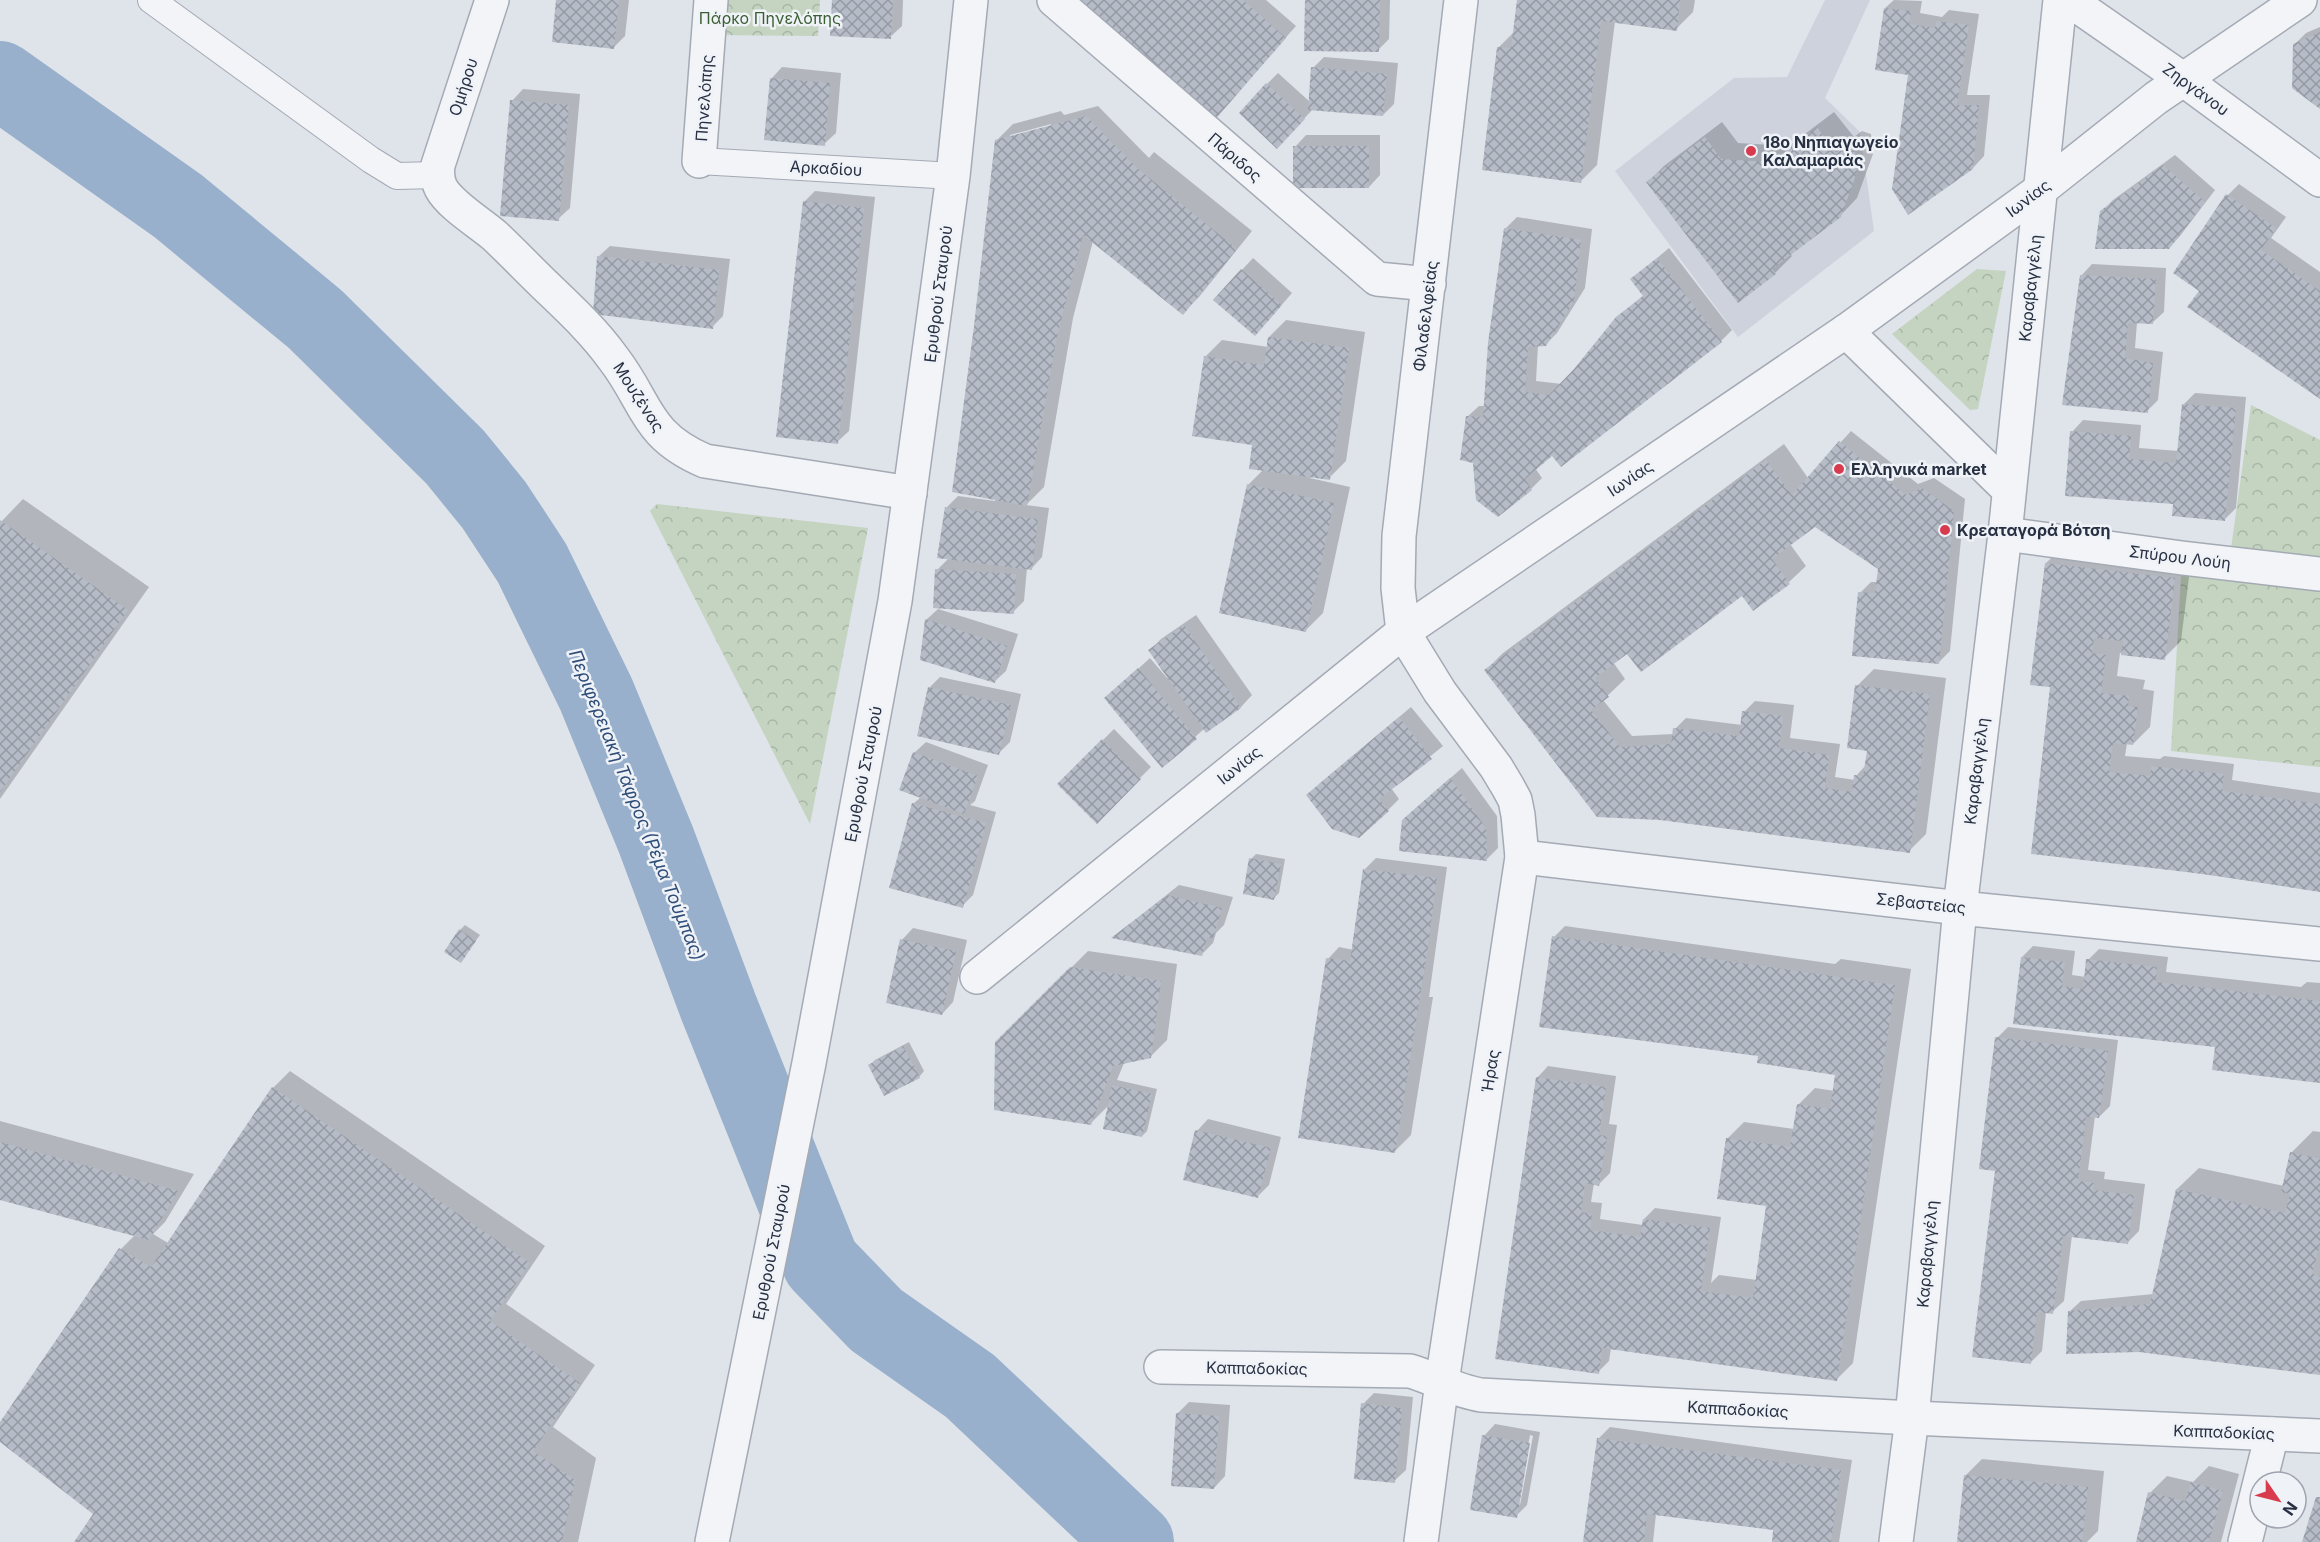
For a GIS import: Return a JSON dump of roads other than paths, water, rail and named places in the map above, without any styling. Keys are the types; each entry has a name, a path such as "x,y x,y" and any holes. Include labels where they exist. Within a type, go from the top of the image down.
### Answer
{"street":[{"name":"Ομήρου","path":"437,176 442,151 492,0"},
{"name":"Πηνελόπης","path":"699,161 711,0"},
{"name":"Ερυθρού Σταυρού","path":"715,1531 809,1063 891,623 953,176 970,0"},
{"name":"Πάριδος","path":"1054,0 1377,279 1429,284"},
{"name":"Φιλαδελφείας","path":"1403,632 1398,588 1398,545 1461,0"},
{"name":"Καραβαγγέλη","path":"1896,1542 1912,1418 1959,908 2005,534 2060,0"},
{"name":"Ζηργάνου","path":"2069,0 2184,80 2320,180"},
{"name":"Ιωνίας","path":"978,977 1403,632 1846,331 2040,190 2134,114 2300,0"},
{"name":"Μουζένας","path":"437,176 447,197 495,236 580,319 614,359 654,427 687,454 705,461 910,494"},
{"path":"1846,331 2009,490"},
{"name":"Σπύρου Λούη","path":"2005,534 2320,574"},
{"name":"Ήρας","path":"1403,632 1440,692 1496,766 1515,800 1522,857 1442,1382 1420,1542"},
{"name":"Σεβαστείας","path":"1522,857 1959,908 2320,944"},
{"name":"Καππαδοκίας","path":"1161,1367 1410,1371 1464,1392 1481,1395 1912,1418 2320,1436"},
{"path":"2244,1542 2272,1434"}],"lane":[{"path":"151,0 334,134 397,176 437,176"},
{"name":"Αρκαδίου","path":"699,161 953,176"}],"waterway":[{"name":"Περιφερειακή Τάφρος (Ρέμα Τούμπας)","path":"0,80 178,206 315,319 455,457 494,505 532,563 596,694 656,840 718,1006 821,1263 876,1320 970,1386 1135,1542"}],"place":[{"name":"18ο Νηπιαγωγείο Καλαμαριάς","path":"1751,151"},
{"name":"Ελληνικά market","path":"1839,469"},
{"name":"Κρεαταγορά Βότση","path":"1945,530"}],"park label":[{"name":"Πάρκο Πηνελόπης","path":"770,18"}]}
